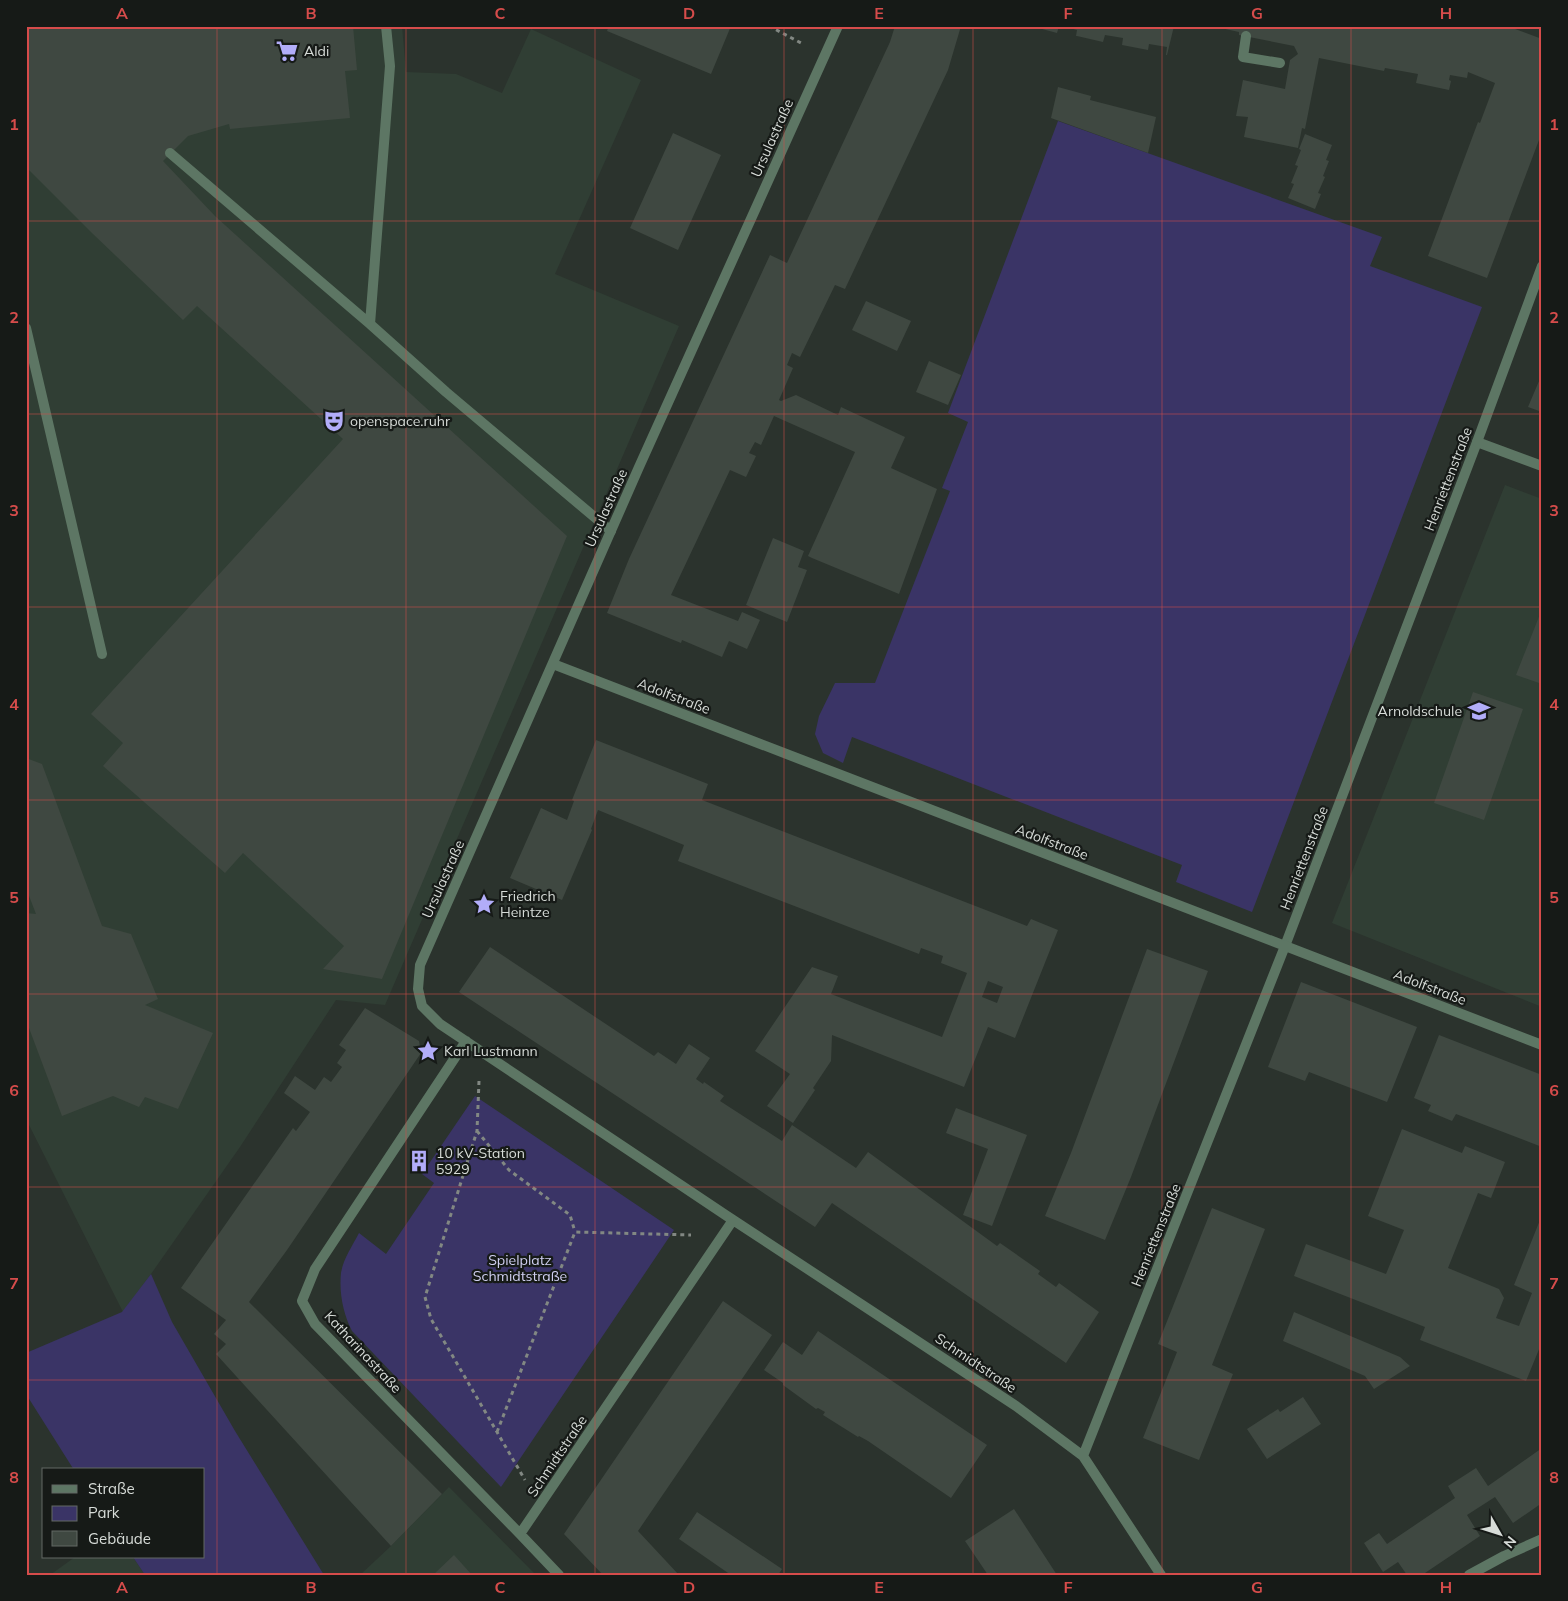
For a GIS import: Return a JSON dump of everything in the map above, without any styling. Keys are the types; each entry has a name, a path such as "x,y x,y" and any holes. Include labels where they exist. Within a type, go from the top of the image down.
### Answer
{"street":[{"path":"370,324 390,66 386,26"},
{"name":"Ursulastraße","path":"422,1006 418,989 420,964 610,531 838,26"},
{"path":"1246,36 1243,57 1280,63"},
{"path":"170,153 610,531"},
{"name":"Henriettenstraße","path":"1083,1456 1285,946 1542,266"},
{"path":"26,328 102,654"},
{"path":"1477,442 1542,466"},
{"name":"Adolfstraße","path":"553,664 1542,1045"},
{"name":"Schmidtstraße","path":"422,1006 440,1024 466,1042 1016,1406 1083,1456 1161,1575"},
{"name":"Katharinastraße","path":"466,1042 315,1269 302,1301 314,1324 559,1575"},
{"name":"Schmidtstraße","path":"520,1534 733,1220"},
{"path":"1468,1575 1542,1539"}],"path":[{"path":"769,26 826,55"},
{"path":"480,1050 477,1131 425,1297 431,1319 540,1506"},
{"path":"477,1131 509,1170 570,1215 575,1232 496,1433"},
{"path":"575,1232 722,1236"}],"shaded area":[{"path":"26,26 402,26 406,72 456,74 502,93 531,29 641,80 555,274 679,326 385,1005 336,1000 240,1147 123,1312 26,1119"},
{"name":"Arnoldschule","path":"1505,485 1542,499 1542,1007 1332,923"},
{"path":"449,1487 536,1575 360,1575 391,1546"},
{"path":"74,1558 134,1558 145,1575 50,1575"}],"green space":[{"path":"1058,121 1382,237 1370,266 1482,307 1252,912 1176,882 1182,865 852,737 843,763 823,753 815,734 819,716 835,683 875,683 950,491 942,488 968,422 948,413"},
{"name":"Spielplatz Schmidtstraße","path":"475,1096 674,1230 501,1487 352,1331 346,1317 341,1295 341,1273 348,1252 359,1233 386,1254 434,1183 422,1174"},
{"path":"151,1274 172,1322 235,1431 324,1575 145,1575 134,1558 205,1558 205,1468 73,1468 26,1394 26,1353 122,1312"}],"building":[{"path":"26,26 353,26 357,70 345,71 350,118 230,129 229,124 188,136 163,161 215,216 567,536 382,979 323,969 344,946 243,853 225,873 103,766 123,743 91,714 343,439 197,306 183,320 26,167"},
{"path":"609,26 731,26 711,74 607,31"},
{"path":"895,26 961,26 948,70 845,289 835,285 800,357 792,353 787,365 793,368 779,400 781,401 796,395 838,415 841,407 905,437 891,468 937,489 899,594 812,558 808,556 855,452 774,416 761,445 755,442 749,453 756,456 746,477 730,470 671,595 738,621 742,612 760,620 747,649 729,641 722,657 682,640 681,643 607,613 629,559 770,255 787,263 890,42"},
{"path":"1031,26 1059,26 1057,33"},
{"path":"1062,26 1174,26 1166,55 1167,47 1149,44 1148,50 1122,45 1123,38 1105,35 1103,42 1076,36 1077,30"},
{"path":"1212,26 1507,26 1542,39 1542,87 1539,96 1542,97 1542,132 1487,278 1428,256 1478,122 1480,123 1495,83 1468,72 1467,78 1450,75 1449,90 1416,83 1418,74 1385,68 1384,71 1319,58 1305,129 1302,128 1298,148 1244,137 1248,117 1236,116 1243,80 1285,89 1290,60 1298,54 1294,46 1239,35 1239,32"},
{"path":"1058,87 1091,96 1090,100 1156,117 1148,153 1051,118"},
{"path":"673,133 721,155 678,250 630,228"},
{"path":"1305,134 1332,145 1326,160 1329,161 1323,176 1325,177 1318,193 1321,194 1315,209 1288,198 1294,184 1291,183 1298,166 1295,165"},
{"path":"866,301 911,321 897,351 852,330"},
{"path":"929,361 961,375 948,405 916,392"},
{"path":"1542,374 1542,412 1528,407"},
{"path":"773,538 804,551 798,567 807,570 787,622 746,605"},
{"path":"1542,609 1542,684 1516,675"},
{"path":"1473,692 1523,709 1484,820 1434,803"},
{"path":"596,740 708,784 702,800 1027,926 1031,919 1058,930 1015,1038 988,1027 964,1087 832,1035 831,1061 813,1088 815,1090 793,1123 767,1106 790,1074 755,1051 812,967 838,976 831,994 942,1037 967,973 941,963 943,956 921,948 919,954 678,861 684,845 598,810 592,830 562,900 510,878 541,808 567,820 574,801 572,800","holes":["988,981 1003,987 997,1003 982,997"]},
{"path":"26,758 42,764 102,926 131,934 158,999 145,1005 213,1033 178,1109 145,1097 139,1107 113,1096 62,1116 26,1020 26,913 36,914 26,888"},
{"path":"490,947 654,1056 658,1052 676,1064 689,1044 710,1058 696,1079 703,1084 704,1082 724,1096 720,1101 782,1141 792,1125 856,1168 868,1152 997,1246 1000,1243 1040,1271 1038,1274 1056,1287 1059,1283 1099,1312 1066,1363 832,1203 815,1227 459,992"},
{"path":"1147,949 1208,971 1131,1177 1105,1240 1045,1216 1071,1153"},
{"path":"1301,982 1417,1027 1387,1102 1309,1072 1305,1081 1268,1067"},
{"path":"365,1008 419,1041 421,1053 287,1250 249,1302 442,1494 391,1546 216,1354 226,1344 214,1334 226,1320 181,1288 293,1128 296,1131 310,1112 284,1093 295,1076 315,1090 324,1077 331,1082 342,1067 337,1063 346,1050 339,1045"},
{"path":"1439,1035 1542,1075 1542,1147 1456,1114 1452,1121 1428,1111 1431,1105 1414,1098"},
{"path":"956,1108 1027,1135 992,1226 963,1215 988,1149 946,1133"},
{"path":"1402,1129 1462,1153 1465,1146 1505,1162 1491,1198 1478,1193 1448,1268 1499,1289 1504,1298 1496,1318 1519,1326 1532,1293 1514,1285 1542,1215 1542,1342 1526,1381 1420,1340 1425,1327 1294,1276 1306,1244 1386,1274 1404,1230 1368,1216"},
{"name":"10 kV-Station 5929","path":"420,1154 424,1157 417,1167 413,1164"},
{"path":"1212,1208 1265,1229 1212,1365 1233,1374 1199,1460 1143,1438 1177,1352 1158,1344"},
{"path":"723,1301 772,1335 638,1531 679,1575 603,1575 564,1534"},
{"path":"1294,1312 1400,1357 1410,1366 1374,1389 1365,1376 1283,1341"},
{"path":"818,1331 987,1445 951,1498 868,1441 858,1437 823,1415 825,1412 818,1408 816,1409 764,1370 783,1342 802,1355"},
{"path":"1303,1397 1321,1424 1267,1459 1247,1429 1278,1409 1280,1412"},
{"path":"1542,1448 1542,1503 1513,1523 1495,1497 1467,1515 1480,1536 1422,1575 1407,1575 1398,1562 1383,1572 1364,1543 1379,1533 1387,1544 1455,1498 1448,1486 1476,1468 1488,1486"},
{"path":"1014,1509 1057,1575 988,1575 965,1541"},
{"path":"697,1512 782,1569 778,1575 731,1575 679,1539"},
{"path":"454,1555 472,1575 433,1575"}],"place":[{"name":"Aldi","path":"287,51"},
{"name":"openspace.ruhr","path":"334,421"},
{"name":"Arnoldschule","path":"1479,711"},
{"name":"Friedrich Heintze","path":"484,904"},
{"name":"Karl Lustmann","path":"428,1051"},
{"name":"10 kV-Station 5929","path":"419,1161"}]}
